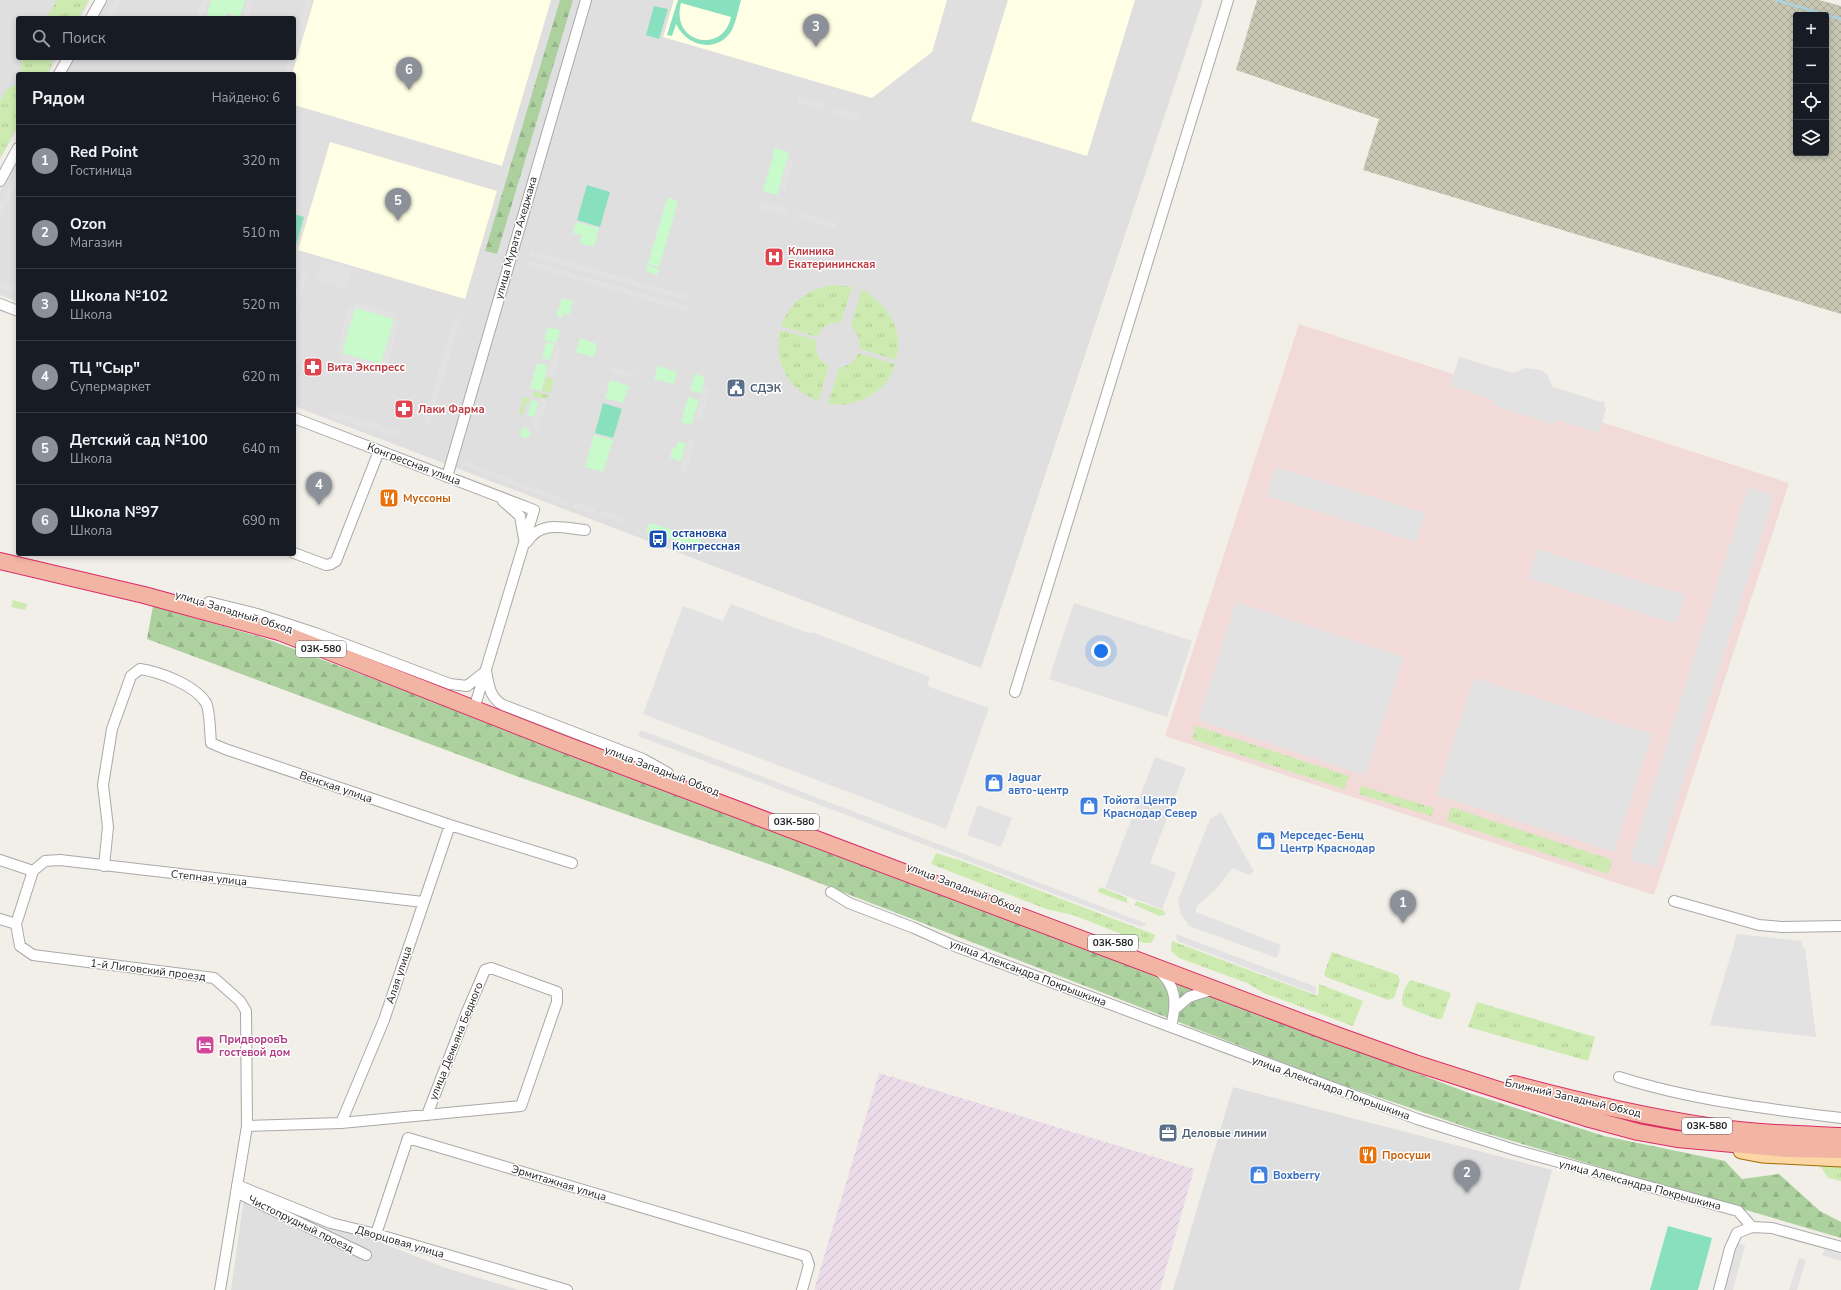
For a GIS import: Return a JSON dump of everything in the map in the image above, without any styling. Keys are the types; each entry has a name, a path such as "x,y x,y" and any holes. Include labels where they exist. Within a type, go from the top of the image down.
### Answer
{"highway":[{"name":"улица Западный Обход","path":"0,555 149,587 209,602 327,642 475,704 1030,921 1151,964 1292,1018"},
{"name":"улица Западный Обход","path":"0,561 144,595 279,632 668,773 995,901 1313,1019"},
{"name":"Ближний Западный Обход","path":"1292,1018 1414,1063 1586,1118 1677,1139"},
{"name":"Ближний Западный Обход","path":"1313,1019 1482,1076 1575,1100 1634,1113 1708,1126 1779,1134 1841,1136"},
{"name":"03К-580","path":"1677,1139 1788,1149 1841,1150"}],"main road":[{"name":"03К-580","path":"1677,1139 1762,1155 1841,1159"}],"street":[{"path":"92,16 101,0"},
{"name":"улица Мурата Ахеджака","path":"447,477 586,0"},
{"path":"1015,692 1228,0"},
{"path":"60,72 67,60"},
{"path":"0,181 16,152"},
{"path":"0,304 16,310"},
{"name":"Конгрессная улица","path":"296,419 534,510 524,545"},
{"path":"296,554 326,565 336,561 379,451"},
{"path":"496,496 520,516 524,545"},
{"path":"475,704 524,545 534,532 542,528 551,527 585,530"},
{"path":"209,602 257,614 318,634 450,684 467,686 486,671"},
{"name":"Венская улица","path":"104,866 108,827 103,785 112,729 131,676 140,669 157,672 197,692 207,704 211,743 450,825 572,863"},
{"path":"486,671 492,696 503,705 637,756 668,773"},
{"name":"Алая улица","path":"341,1122 384,1020 450,825"},
{"path":"0,860 32,871 16,924 0,919"},
{"name":"Степная улица","path":"32,871 45,861 60,860 423,902"},
{"name":"улица Александра Покрышкина","path":"831,892 849,903 914,928 952,945 1171,1026 1250,1058 1417,1120 1522,1152 1738,1212 1752,1227"},
{"path":"1674,901 1759,925 1782,928 1841,926"},
{"name":"1-й Лиговский проезд","path":"16,924 20,946 33,955 214,978 240,1001 246,1011 246,1126 220,1290"},
{"path":"1151,964 1162,973 1173,991 1175,1008 1171,1026"},
{"name":"улица Демьяна Бедного","path":"246,1126 341,1122 427,1115 521,1106 557,1002 557,992 491,968 485,970 466,1014 427,1115"},
{"path":"1175,1008 1189,998 1217,989"},
{"path":"1619,1077 1646,1086 1743,1105 1841,1118"},
{"name":"Эрмитажная улица","path":"376,1234 408,1138 806,1256 809,1265 802,1290"},
{"name":"Дворцовая улица","path":"236,1188 331,1223 376,1234 567,1290"},
{"name":"Чистопрудный проезд","path":"236,1188 366,1255"},
{"path":"1718,1290 1730,1248 1737,1233 1752,1227 1772,1228 1841,1247"}],"shaded area":[{"path":"0,0 90,0 81,16 16,16 16,60 56,60 49,72 16,72 16,131 0,159"},
{"path":"105,0 1203,0 981,668 296,407 296,72 66,72 72,60 296,60 296,16 97,16"},
{"path":"114,0 121,0 112,16 105,16"},
{"path":"202,0 208,0 203,16 197,15"},
{"path":"247,0 253,0 249,16 243,16"},
{"path":"306,0 312,0 296,54 296,34"},
{"path":"314,0 551,0 502,166 296,106 296,72 293,72"},
{"path":"674,0 947,0 932,52 872,98 663,37"},
{"path":"1008,0 1135,0 1087,156 971,121"},
{"path":"1257,0 1819,0 1841,6 1841,314 1363,170 1379,119 1236,70"},
{"path":"288,60 294,60 291,72 285,72"},
{"path":"799,96 825,104 823,110 798,103"},
{"path":"832,106 860,114 858,121 830,113"},
{"path":"330,142 497,191 465,299 298,250"},
{"path":"788,158 794,160 785,191 779,190"},
{"path":"16,162 16,301 0,295 0,191"},
{"path":"16,174 16,187 0,216 0,202"},
{"path":"761,201 789,209 787,215 759,208"},
{"path":"798,212 837,223 835,229 796,218"},
{"path":"531,250 688,296 687,301 529,256"},
{"path":"322,260 352,268 347,289 316,280"},
{"path":"528,260 689,307 687,312 526,265"},
{"path":"302,271 308,272 296,314 296,293"},
{"path":"0,282 16,286 16,292 0,288"},
{"path":"356,302 396,314 394,319 355,308 341,353 336,352 349,306 354,307"},
{"path":"454,317 461,319 430,424 424,422"},
{"path":"394,319 400,321 387,366 381,365"},
{"path":"1299,324 1789,483 1654,895 1165,736"},
{"path":"556,347 562,349 554,377 547,375"},
{"path":"341,353 381,365 379,370 340,359"},
{"path":"1459,357 1513,373 1525,368 1541,370 1547,374 1553,387 1605,403 1604,407 1606,408 1599,433 1557,420 1555,425 1493,405 1494,400 1450,386"},
{"path":"612,367 635,373 634,378 610,372"},
{"path":"704,387 710,388 701,421 695,419"},
{"path":"541,398 547,400 538,429 532,427"},
{"path":"328,410 400,431 398,437 326,416"},
{"path":"689,440 695,442 686,472 680,470"},
{"path":"464,461 569,501 568,506 462,465"},
{"path":"1276,467 1425,513 1416,542 1267,496"},
{"path":"1748,487 1774,496 1656,868 1630,860"},
{"path":"574,502 596,509 594,515 572,508"},
{"path":"601,510 627,518 625,524 599,516"},
{"path":"1537,549 1685,595 1676,624 1528,578"},
{"path":"1236,602 1404,657 1365,775 1198,720"},
{"path":"1074,603 1192,641 1167,717 1049,679"},
{"path":"731,604 811,634 812,632 930,677 927,686 989,708 946,829 643,714 683,606 723,621"},
{"path":"1474,678 1652,734 1614,852 1436,795"},
{"path":"641,730 1147,924 1141,927 638,736"},
{"path":"1155,757 1186,768 1150,863 1176,873 1162,909 1105,888"},
{"path":"978,805 1012,818 1001,847 967,835"},
{"path":"1221,812 1254,872 1249,875 1232,868 1219,886 1197,906 1196,912 1281,945 1277,958 1189,926 1180,912 1178,900 1210,819"},
{"path":"1176,934 1316,987 1316,994 1177,941"},
{"path":"1737,934 1802,941 1802,946 1805,949 1816,1037 1710,1025"},
{"path":"879,1073 1194,1169 1160,1290 814,1290"},
{"path":"1233,1087 1552,1170 1519,1290 1173,1290"},
{"path":"245,1190 446,1268 519,1290 231,1290"},
{"path":"1738,1243 1745,1245 1733,1290 1724,1290"},
{"path":"1825,1249 1841,1254 1841,1261 1822,1255"},
{"path":"1799,1258 1806,1260 1797,1290 1789,1290"}],"green space":[{"path":"57,0 89,0 79,16 47,16"},
{"path":"211,0 245,0 240,16 227,13 226,16 207,16"},
{"path":"560,0 573,0 497,254 485,251"},
{"path":"678,0 741,0 732,29 723,40 709,45 693,42 686,37 676,24 672,36 667,35","holes":["681,3 731,17 726,29 718,36 709,40 699,39 690,35 683,27 680,17"]},
{"path":"654,6 668,9 659,39 646,35"},
{"path":"23,60 50,60 51,62 48,72 23,72 20,67"},
{"path":"16,85 16,130 0,158 0,101 7,89"},
{"path":"775,148 789,152 777,195 763,191"},
{"path":"587,185 610,192 600,227 577,220"},
{"path":"669,198 676,200 677,205 659,267 648,264 666,202"},
{"path":"296,215 304,217 296,245"},
{"path":"576,222 599,228 594,247 579,243 582,236 573,233"},
{"path":"647,265 659,269 657,275 646,271"},
{"path":"834,285 852,287 841,323 833,323 826,326 821,330 817,337 781,326 785,317 795,303 816,289"},
{"path":"862,289 879,302 892,319 898,338 896,360 860,349 858,337 851,327"},
{"path":"562,298 573,301 569,315 563,313 562,318 556,316"},
{"path":"355,308 394,319 381,364 342,353"},
{"path":"548,327 560,330 556,343 544,340"},
{"path":"780,330 816,340 816,352 822,361 829,366 818,401 807,396 798,389 785,373 779,353 778,342"},
{"path":"580,338 597,344 594,357 576,352"},
{"path":"546,342 554,345 550,360 542,358"},
{"path":"858,353 895,364 891,374 878,390 860,401 850,404 828,404 839,368 851,363"},
{"path":"537,363 548,366 541,391 530,388"},
{"path":"658,366 677,372 674,384 654,379"},
{"path":"695,374 705,377 701,394 690,390"},
{"path":"546,377 554,380 550,393 542,391"},
{"path":"610,380 629,386 623,403 605,398"},
{"path":"534,391 548,395 547,399 532,397"},
{"path":"523,397 530,399 529,403 526,402 523,414 519,413"},
{"path":"688,397 699,400 691,425 681,422"},
{"path":"532,400 539,402 534,417 527,415"},
{"path":"603,403 622,409 613,438 595,433"},
{"path":"523,428 527,428 530,433 527,438 523,438 520,435 520,431"},
{"path":"594,435 613,440 603,472 585,467"},
{"path":"678,441 686,444 681,461 670,458 673,447 676,448"},
{"path":"649,523 701,538 699,547 646,532"},
{"path":"13,600 27,604 25,610 11,607"},
{"path":"153,606 264,638 643,779 1469,1093 1604,1136 1725,1161 1742,1179 1779,1174 1820,1211 1841,1222 1841,1238 1475,1130 1331,1081 783,869 516,776 147,639"},
{"path":"1196,726 1349,776 1344,789 1192,739"},
{"path":"1361,786 1434,808 1431,816 1359,794"},
{"path":"1451,807 1612,860 1608,874 1447,821"},
{"path":"936,853 962,861 1156,935 1151,943 1144,943 1073,915 1046,909 931,864"},
{"path":"1100,887 1127,898 1127,903 1098,892"},
{"path":"1136,901 1162,910 1164,911 1165,915 1159,916 1135,905"},
{"path":"1172,941 1318,996 1319,984 1363,1001 1353,1026 1264,993 1247,983 1179,958 1171,951"},
{"path":"1332,952 1398,975 1400,980 1394,998 1388,1000 1326,977 1324,974"},
{"path":"1411,980 1451,993 1442,1019 1437,1019 1403,1006 1402,1000 1404,992"},
{"path":"1477,1002 1595,1037 1588,1061 1468,1027"},
{"path":"1819,1164 1841,1165 1841,1181 1828,1178"},
{"path":"1668,1226 1712,1238 1698,1290 1650,1290"}],"waterway":[{"path":"1776,0 1841,19"}],"place":[{"name":"Школа №102","path":"816,47"},
{"name":"Школа №97","path":"409,90"},
{"name":"Детский сад №100","path":"398,221"},
{"name":"Клиника Екатерининская","path":"774,257"},
{"name":"Вита Экспресс","path":"313,367"},
{"name":"СДЭК","path":"736,388"},
{"name":"Лаки Фарма","path":"404,409"},
{"name":"Муссоны","path":"389,498"},
{"name":"ТЦ \"Сыр\"","path":"319,505"},
{"name":"остановка Конгрессная","path":"658,539"},
{"name":"Jaguar авто-центр","path":"994,783"},
{"name":"Тойота Центр Краснодар Север","path":"1089,806"},
{"name":"Мерседес-Бенц Центр Краснодар","path":"1266,841"},
{"name":"Red Point","path":"1403,923"},
{"name":"ПридворовЪ гостевой дом","path":"205,1045"},
{"name":"Деловые линии","path":"1168,1133"},
{"name":"Просуши","path":"1368,1155"},
{"name":"Boxberry","path":"1259,1175"},
{"name":"Ozon","path":"1467,1193"}]}
